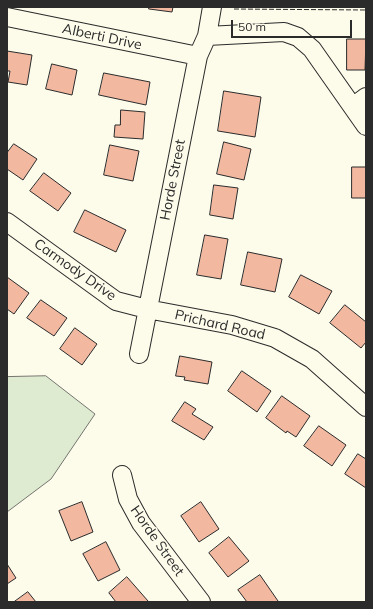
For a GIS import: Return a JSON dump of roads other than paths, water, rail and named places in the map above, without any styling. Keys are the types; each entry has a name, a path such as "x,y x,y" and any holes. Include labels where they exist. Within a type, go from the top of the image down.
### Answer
{"street":[{"name":"Horde Street","path":"139,354 198,56 207,36 212,7"},
{"name":"Alberti Drive","path":"7,17 198,56"},
{"path":"207,36 284,32 298,37 312,49 366,126"},
{"path":"356,112 358,103 366,96"},
{"name":"Carmody Drive","path":"7,222 116,301 147,309"},
{"name":"Prichard Road","path":"147,309 232,325 274,338 312,359 366,407"},
{"name":"Horde Street","path":"122,475 128,499 141,523 201,602"}]}
